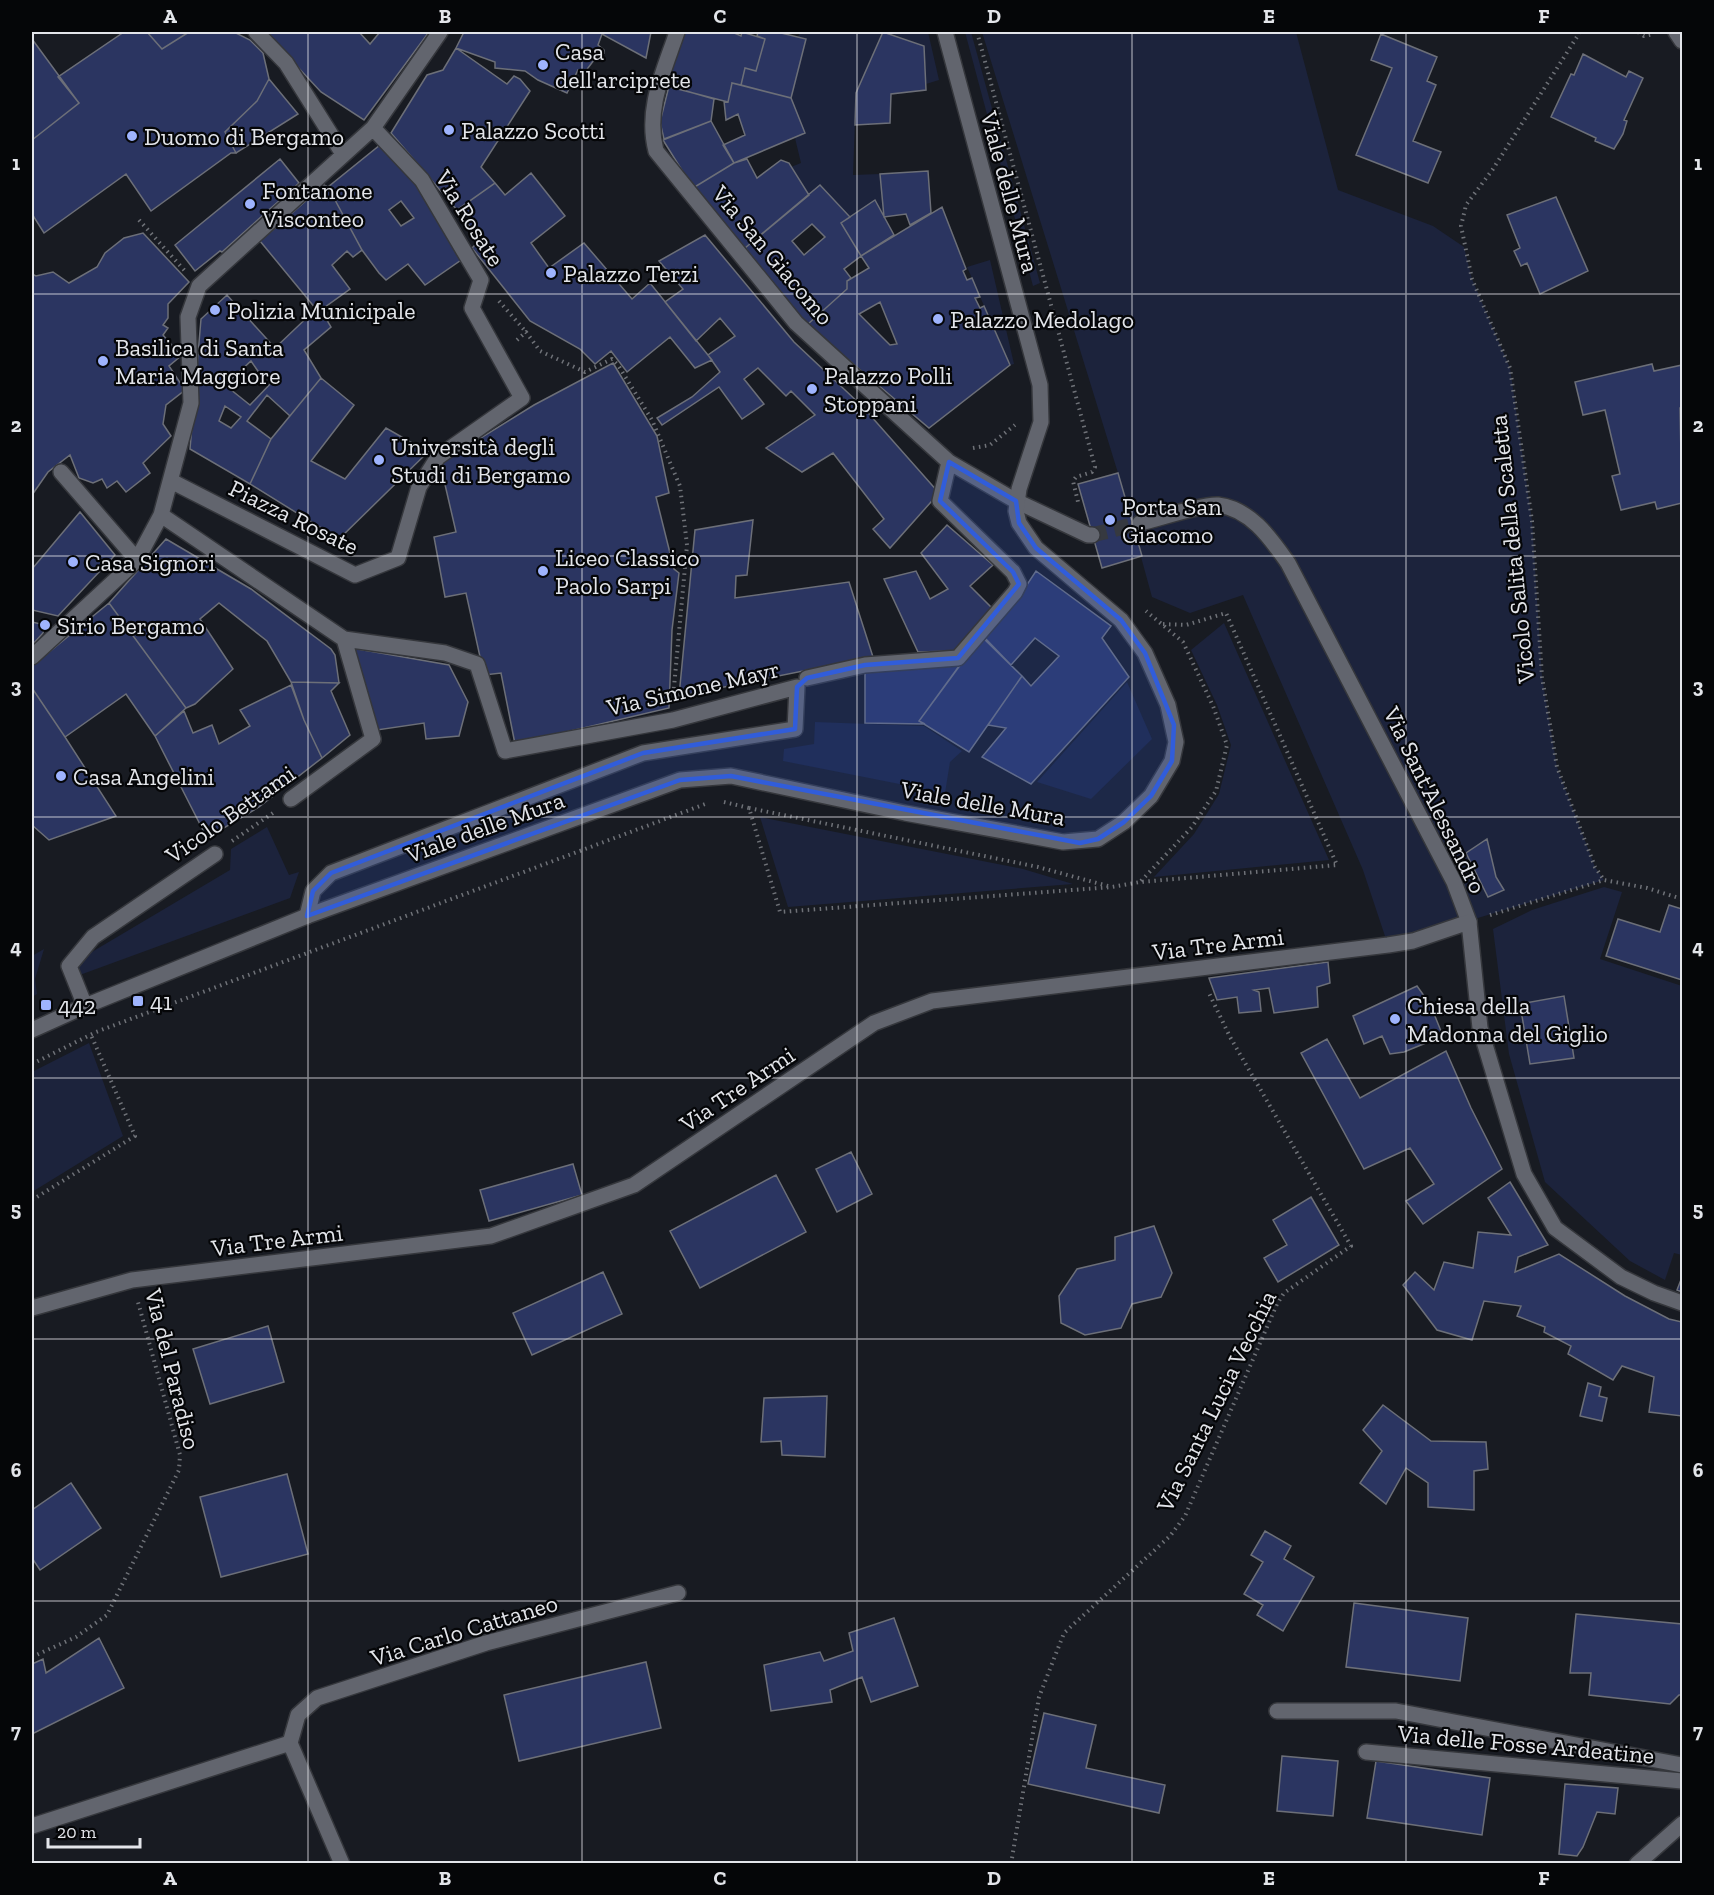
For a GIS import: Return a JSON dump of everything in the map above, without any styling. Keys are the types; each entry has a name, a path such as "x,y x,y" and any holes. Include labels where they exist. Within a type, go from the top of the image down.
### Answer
{"street":[{"path":"256,32 286,63 343,153"},
{"path":"32,657 137,560 161,515 191,403 188,317 199,286 373,128 440,32"},
{"name":"Via San Giacomo","path":"677,32 656,96 650,125 656,151 796,323 949,462 1016,501"},
{"name":"Viale delle Mura","path":"32,1030 85,1006 307,916 680,780 731,776 905,813 1063,842 1080,843 1098,839 1136,812 1163,778 1174,751 1174,725 1168,705 1135,637 1114,614 1036,548 1019,523 1016,501 1041,422 1042,402 945,32"},
{"path":"1676,32 1683,41"},
{"name":"Via Rosate","path":"373,128 422,180 481,280"},
{"path":"481,280 472,308 497,356"},
{"name":"Piazza Rosate","path":"171,481 355,575 398,558 419,487 438,458 522,398 497,356"},
{"path":"802,682 865,665 958,657 1015,592 1019,584 1013,572 940,501 949,462"},
{"path":"61,472 137,560"},
{"path":"1016,501 1092,535"},
{"name":"Via Sant'Alessandro","path":"1140,523 1217,505 1238,512 1266,530 1288,563 1454,882 1469,922 1480,1028 1524,1174 1556,1228 1622,1277 1654,1293 1683,1303"},
{"name":"Via Simone Mayr","path":"161,515 344,639 445,653 477,664 505,751 673,720 802,682 795,729 643,753 609,766 331,873 313,891 307,916"},
{"name":"Vicolo Bettami","path":"291,799 373,739 344,639"},
{"name":"Vicolo Bettami","path":"85,1006 69,966 93,937 215,854"},
{"name":"Via Tre Armi","path":"32,1308 132,1280 491,1236 634,1185 874,1023 932,1000 1200,970 1405,942 1469,922"},
{"name":"Via Carlo Cattaneo","path":"290,1743 298,1715 317,1698 486,1643 678,1593"},
{"path":"1277,1711 1396,1711 1683,1765"},
{"path":"32,1826 290,1743 342,1863"},
{"name":"Via delle Fosse Ardeatine","path":"1366,1752 1683,1781"},
{"path":"1637,1863 1683,1824"}],"path":[{"path":"977,32 1095,467 1092,472 1076,477 1073,487"},
{"name":"Vicolo Salita della Scaletta","path":"1580,32 1493,169 1466,205 1461,226 1472,279 1509,368 1532,521 1542,677 1557,767 1595,867 1604,880"},
{"path":"139,220 199,286"},
{"name":"Via Rosate","path":"481,280 540,351 585,372 612,359 652,420 680,486 687,545 678,618 673,720"},
{"path":"497,356 526,332"},
{"path":"1030,350 1061,342"},
{"path":"949,462 959,450 990,445 1006,435 1015,425 1017,417"},
{"path":"749,808 780,912 1112,887 1140,882 1337,865 1226,613 1186,626 1161,624"},
{"name":"Vicolo Bettami","path":"215,854 291,799"},
{"path":"32,1064 92,1035 716,800 1038,867 1112,887"},
{"path":"1469,922 1604,880 1647,888 1683,899"},
{"name":"Via Santa Lucia Vecchia","path":"1011,1863 1039,1697 1064,1633 1170,1536 1185,1516 1277,1304 1284,1293 1351,1246 1214,1007 1200,970"},
{"path":"32,1200 135,1136 92,1035"},
{"name":"Via del Paradiso","path":"32,1657 76,1637 107,1615 179,1470 180,1455 132,1280"}],"highlighted area":[{"path":"949,462 1016,501 1019,523 1036,548 1121,620 1145,653 1174,725 1172,761 1151,796 1124,822 1098,839 1080,843 731,776 680,780 307,916 313,891 331,873 643,753 795,729 797,687 807,678 865,665 958,658 1019,584 1013,572 940,501"}],"shaded area":[{"path":"800,32 883,32 856,93 853,175 880,174 884,217 850,217 821,185 809,195 791,167 801,163 795,138 805,133 790,99 806,40 798,37"},
{"path":"887,32 928,32 939,80 926,84 924,46"},
{"path":"965,32 971,32 1040,283 1033,286"},
{"path":"982,32 1296,32 1338,190 1433,226 1464,247 1472,279 1510,368 1532,521 1542,677 1557,767 1595,867 1604,880 1388,945 1363,870 1243,595 1190,613 1152,597 1118,473"},
{"path":"990,260 1014,364 1010,365 967,267"},
{"path":"1224,623 1329,860 1154,877 1194,834 1219,794 1231,745 1217,705 1191,650"},
{"path":"1127,682 1152,739 1091,799 1037,782"},
{"path":"815,722 924,726 962,751 950,762 945,793 783,761 784,749 814,744"},
{"path":"760,817 1023,869 1073,884 788,907"},
{"path":"267,827 289,875 299,872 290,898 77,976 75,962 230,870 231,849"},
{"path":"1604,887 1622,892 1600,959 1682,986 1682,1255 1674,1253 1665,1280 1630,1261 1545,1182 1509,1054 1493,929 1532,910"},
{"path":"44,949 35,979 37,994 32,997 32,956"},
{"path":"89,1043 123,1136 32,1192 32,1072"}],"building":[{"name":"Duomo di Bergamo","path":"124,32 147,32 162,49 189,32 234,32 250,40 263,53 269,79 257,101 225,132 236,153 231,153 151,211 126,174 44,233 32,214 32,140 79,103 58,77"},
{"path":"147,32 189,32 162,49"},
{"path":"265,32 359,32 370,44 380,32 429,32 364,120 321,92"},
{"name":"Casa dell'arciprete","path":"464,32 651,32 646,58 602,34 598,45 604,53 596,50 589,58 594,60 585,72 578,70 567,93 538,80 525,71 495,68 495,62 456,48"},
{"path":"683,32 732,32 741,36 742,32 765,39 756,71 745,68 741,85 732,83 728,102 666,86"},
{"path":"758,32 777,32 806,39 791,98 741,85 745,68 756,71 765,39 757,36"},
{"path":"883,32 924,46 926,90 891,94 890,123 855,125 856,93"},
{"path":"1381,34 1437,57 1427,81 1436,85 1413,141 1441,152 1428,183 1356,155 1392,68 1371,60"},
{"path":"32,39 79,103 32,140"},
{"name":"Palazzo Scotti","path":"456,48 507,84 514,76 520,79 530,91 481,167 495,183 457,210 391,133 427,75 443,70"},
{"path":"1583,54 1626,77 1629,71 1643,78 1624,120 1627,121 1623,134 1614,149 1551,117"},
{"path":"269,79 298,114 236,153 225,132 257,101"},
{"path":"732,83 791,98 805,133 734,163 723,145 745,135 738,114 726,120 724,101 728,102"},
{"path":"669,86 714,99 711,121 664,139 660,122"},
{"path":"711,121 734,163 693,188 663,140"},
{"path":"380,145 420,182 417,187 464,258 425,285 408,264 386,280 362,250 328,187","holes":["401,201 414,218 401,226 389,210"]},
{"name":"Fontanone Visconteo","path":"280,159 299,183 222,252 220,251 195,271 175,245"},
{"path":"747,159 757,178 781,160 789,163 809,195 745,248 693,188 734,163"},
{"path":"928,171 931,213 910,225 906,214 884,217 880,174"},
{"name":"Palazzo Terzi","path":"531,173 565,216 531,243 549,268 584,243 632,299 650,283 712,360 695,368 670,337 627,372 611,351 595,364 580,349 530,321 472,248 480,240 457,210 495,183 505,195"},
{"path":"324,185 328,187 362,250 353,257 347,251 332,265 350,289 321,310 331,327 304,350 321,378 290,416 267,395 247,421 271,439 250,484 190,449 201,319 227,295 275,348 316,309 260,241","holes":["251,361 262,377 268,373 273,381 250,405 225,385","225,406 241,417 231,428 219,421"]},
{"path":"820,185 850,217 841,223 861,256 844,269 851,278 847,281 847,289 807,325 745,248","holes":["812,224 825,237 804,255 792,241"]},
{"path":"1556,197 1588,271 1540,294 1527,263 1521,266 1514,251 1520,248 1507,215"},
{"path":"875,200 894,235 861,256 841,223"},
{"name":"Palazzo Medolago","path":"942,207 966,269 963,271 967,280 972,278 980,297 975,298 980,308 984,306 1010,365 929,428 807,325 847,289 847,281 869,268 861,256","holes":["880,302 897,344 890,345 859,314"]},
{"name":"Basilica di Santa Maria Maggiore","path":"143,233 189,282 168,304 168,318 163,325 168,328 163,335 181,356 169,366 185,390 166,405 163,424 171,436 143,463 150,473 126,492 117,481 107,488 102,479 93,483 79,478 70,455 48,472 32,495 32,274 36,276 53,272 69,283 97,267 105,253 124,238"},
{"name":"Palazzo Polli Stoppani","path":"705,235 794,342 862,406 939,493 890,548 873,529 884,519 833,453 802,472 766,448 815,415 791,391 786,396 758,368 744,379 764,404 742,419 719,387 662,425 657,418 692,397 720,372 708,355 735,336 720,318 696,341 665,302 683,289 659,261"},
{"path":"613,363 657,436 669,493 656,497 674,569 679,573 672,630 669,708 515,744 501,673 484,675 466,593 445,597 434,537 456,532 440,463 534,405"},
{"path":"1652,364 1654,371 1682,365 1682,408 1680,408 1682,503 1657,509 1655,502 1621,510 1612,476 1620,474 1605,410 1583,415 1575,382"},
{"path":"321,378 354,405 311,461 345,479 386,428 428,452 339,539 250,484 271,439"},
{"name":"Porta San Giacomo","path":"1118,473 1142,556 1102,568 1078,484"},
{"name":"Casa Signori","path":"80,512 115,555 58,616 32,610 32,569"},
{"path":"753,520 747,575 736,576 735,598 849,582 873,657 679,696 695,530"},
{"path":"947,525 993,565 970,586 995,611 956,651 918,652 884,579 916,571 930,599 948,589 921,553"},
{"path":"166,539 251,589 331,649 335,655 339,683 291,682 267,641 219,603 200,619 233,669 195,704 186,708 109,603"},
{"path":"1036,571 1111,626 1102,638 1129,677 1031,784 982,757 1006,728 988,725 1022,676 1031,686 1059,656 1035,638 1011,665 984,637 1013,606"},
{"path":"109,603 186,708 155,736 126,694 65,737 32,688 32,666"},
{"path":"32,622 45,625 43,633 32,645"},
{"path":"981,636 1022,676 969,752 919,721"},
{"path":"352,648 449,665 468,702 459,736 426,739 424,723 377,730"},
{"path":"961,664 919,721 925,724 865,723 865,672"},
{"path":"291,682 339,683 331,691 350,735 322,758 304,720"},
{"path":"291,685 322,758 259,807 207,838 155,736 184,711 193,733 212,725 219,744 250,726 240,710"},
{"name":"Casa Angelini","path":"32,688 116,816 49,840 32,825"},
{"path":"1487,839 1496,877 1504,890 1488,897 1466,853"},
{"path":"1669,905 1682,909 1682,980 1606,956 1618,919 1660,932"},
{"path":"1328,962 1330,983 1317,987 1318,1007 1274,1013 1269,988 1254,990 1259,992 1261,1011 1239,1013 1237,997 1217,1000 1209,978"},
{"name":"Chiesa della Madonna del Giglio","path":"1417,986 1430,1004 1443,1036 1404,1052 1390,1054 1382,1036 1364,1044 1353,1016"},
{"path":"1564,996 1574,1058 1530,1064 1520,1004"},
{"path":"1327,1039 1360,1098 1446,1051 1471,1108 1502,1169 1423,1224 1406,1201 1434,1184 1410,1148 1364,1169 1301,1053"},
{"path":"851,1152 872,1194 837,1212 816,1169"},
{"path":"573,1164 582,1195 489,1221 480,1190"},
{"path":"776,1175 806,1232 700,1288 670,1231"},
{"path":"1510,1182 1548,1245 1518,1257 1515,1272 1559,1254 1625,1296 1669,1319 1682,1322 1682,1416 1649,1412 1654,1377 1622,1366 1613,1380 1568,1354 1571,1346 1544,1332 1545,1327 1517,1316 1521,1306 1484,1301 1472,1340 1437,1330 1403,1285 1415,1272 1434,1290 1444,1262 1473,1268 1478,1232 1511,1235 1488,1198"},
{"path":"1311,1197 1339,1245 1278,1282 1264,1258 1287,1245 1273,1220"},
{"path":"1154,1226 1172,1273 1161,1297 1132,1304 1121,1328 1085,1335 1061,1323 1059,1296 1077,1269 1115,1260 1115,1237"},
{"path":"603,1272 622,1314 532,1355 513,1313"},
{"path":"1682,1277 1682,1292 1677,1290"},
{"path":"268,1326 284,1382 210,1404 193,1349"},
{"path":"1588,1383 1601,1387 1599,1396 1607,1398 1602,1421 1580,1416"},
{"path":"827,1396 825,1457 782,1455 781,1441 761,1442 764,1398"},
{"path":"1383,1405 1431,1441 1486,1442 1488,1469 1474,1471 1474,1510 1428,1507 1428,1483 1406,1468 1386,1504 1360,1483 1382,1451 1363,1430"},
{"path":"287,1474 308,1554 221,1577 200,1497"},
{"path":"71,1483 101,1528 40,1570 32,1558 32,1510"},
{"path":"1265,1531 1291,1546 1284,1559 1314,1577 1283,1631 1257,1615 1263,1605 1244,1594 1263,1562 1251,1555"},
{"path":"1354,1603 1468,1618 1460,1681 1346,1667"},
{"path":"1576,1614 1682,1624 1682,1695 1670,1704 1589,1695 1591,1673 1570,1673"},
{"path":"894,1618 918,1686 871,1702 862,1677 830,1690 832,1702 771,1711 764,1665 820,1652 824,1661 853,1651 849,1633"},
{"path":"99,1638 124,1688 32,1734 32,1664 43,1659 46,1673"},
{"path":"646,1662 661,1728 519,1761 504,1695"},
{"path":"1044,1713 1096,1725 1086,1768 1165,1785 1159,1813 1028,1784"},
{"path":"1282,1756 1338,1761 1333,1816 1277,1811"},
{"path":"1376,1761 1490,1778 1482,1835 1367,1818"},
{"path":"1565,1784 1618,1788 1615,1814 1597,1812 1577,1856 1559,1854"}],"tunnel":[{"path":"1092,535 1140,523"}],"place":[{"name":"Casa dell'arciprete","path":"543,65"},
{"name":"Palazzo Scotti","path":"449,130"},
{"name":"Duomo di Bergamo","path":"132,136"},
{"name":"Fontanone Visconteo","path":"250,204"},
{"name":"Palazzo Terzi","path":"551,273"},
{"name":"Polizia Municipale","path":"215,310"},
{"name":"Palazzo Medolago","path":"938,319"},
{"name":"Basilica di Santa Maria Maggiore","path":"103,361"},
{"name":"Palazzo Polli Stoppani","path":"812,389"},
{"name":"Università degli Studi di Bergamo","path":"379,460"},
{"name":"Porta San Giacomo","path":"1110,520"},
{"name":"Casa Signori","path":"73,562"},
{"name":"Liceo Classico Paolo Sarpi","path":"543,571"},
{"name":"Sirio Bergamo","path":"45,625"},
{"name":"Casa Angelini","path":"61,776"},
{"name":"41","path":"138,1001"},
{"name":"442","path":"46,1005"},
{"name":"Chiesa della Madonna del Giglio","path":"1395,1019"}]}
